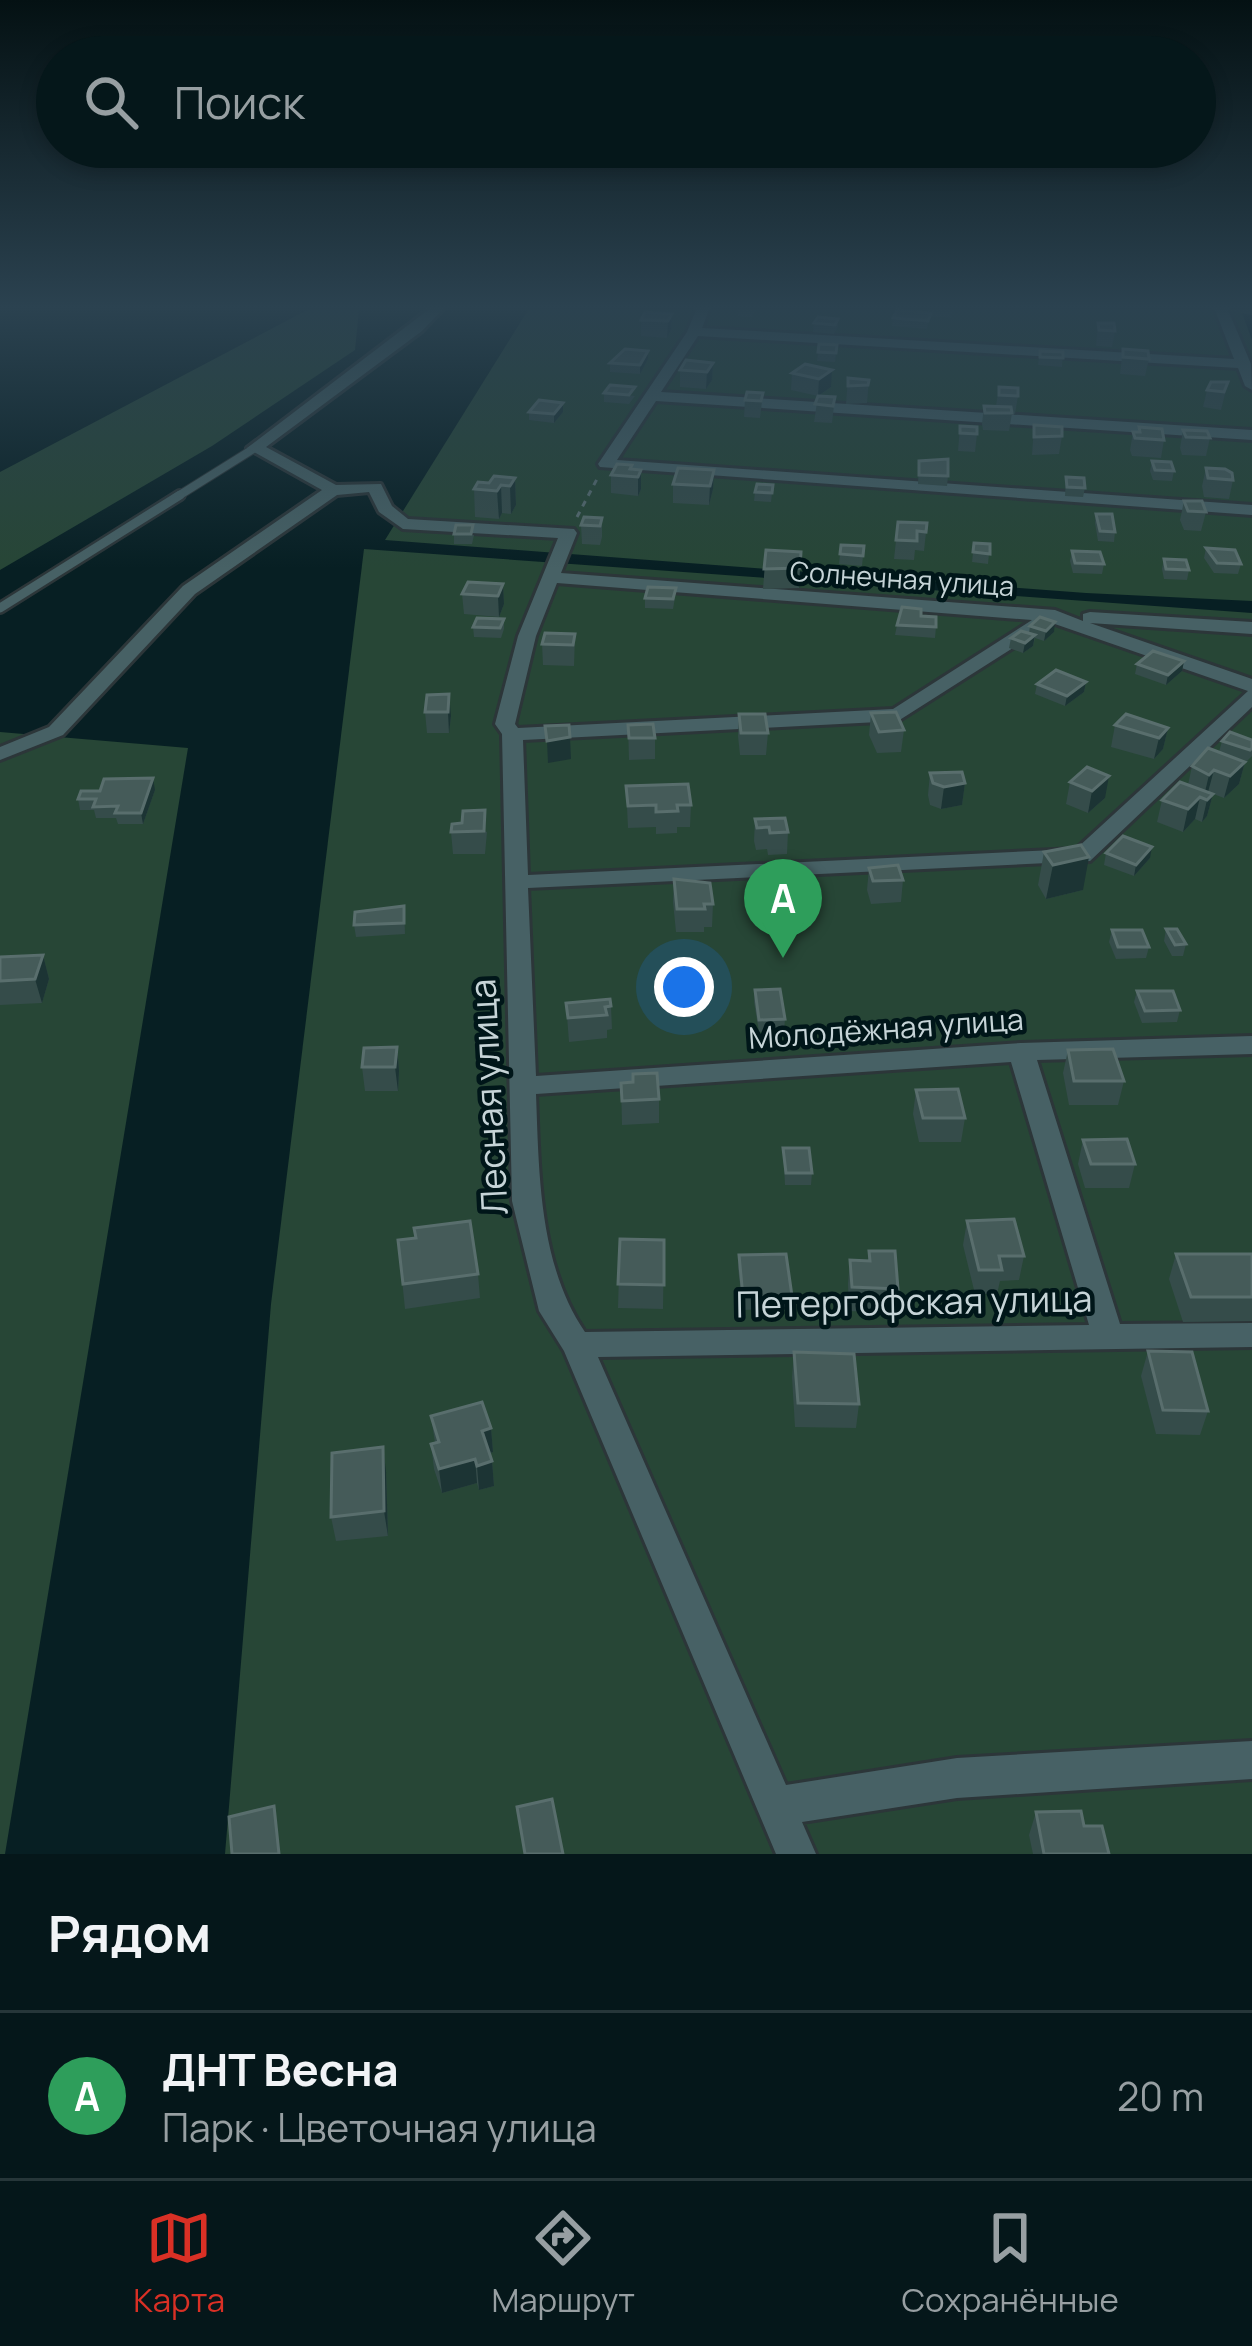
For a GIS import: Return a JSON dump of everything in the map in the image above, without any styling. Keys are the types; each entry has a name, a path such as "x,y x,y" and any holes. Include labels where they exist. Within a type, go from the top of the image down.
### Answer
{"street":[{"path":"324,397 255,448 333,490"},
{"path":"605,464 651,397"},
{"path":"659,397 1252,435"},
{"path":"605,464 1252,510"},
{"path":"0,754 56,730 189,590 333,490 375,487 385,508 403,524 568,533 549,577"},
{"name":"Солнечная улица","path":"549,577 1252,628"},
{"name":"Лесная улица","path":"549,577 527,636 505,724 512,734 526,1201 554,1312 577,1346 796,1854"},
{"path":"512,734 898,715 1050,616 1252,686"},
{"path":"517,882 1082,856 1252,696"},
{"name":"Молодёжная улица","path":"524,1086 1021,1052 1252,1046"},
{"path":"1021,1052 1108,1337"},
{"name":"Петергофская улица","path":"577,1346 1252,1336"},
{"path":"775,1805 957,1778 1252,1760"}],"lane":[{"path":"0,608 255,448"}],"path":[{"path":"568,533 605,464"}],"green space":[{"path":"143,397 286,397 212,446 0,570 0,472"},
{"path":"474,397 1252,397 1252,601 1086,593 385,540"},
{"path":"364,549 1252,613 1252,1854 225,1854 271,1304"},
{"path":"0,732 188,748 5,1854 0,1854"}],"building":[{"path":"818,397 835,397 833,406 815,404"},
{"path":"539,400 563,403 554,414 529,412"},
{"path":"984,406 1011,407 1012,413 985,413"},
{"path":"1034,425 1062,427 1062,436 1034,437"},
{"path":"960,426 977,427 977,434 960,433"},
{"path":"1139,427 1162,429 1164,440 1135,438 1133,432 1140,432"},
{"path":"1183,430 1207,431 1210,438 1186,437"},
{"path":"948,459 948,476 919,475 919,461"},
{"path":"1152,461 1171,462 1174,471 1155,470"},
{"path":"617,464 641,470 638,477 611,475"},
{"path":"678,468 714,470 710,486 673,484"},
{"path":"1206,468 1225,469 1233,480 1208,478"},
{"path":"494,476 515,478 497,491 474,489 478,482 489,483"},
{"path":"1066,477 1084,478 1085,488 1067,487"},
{"path":"757,484 773,485 772,493 755,492"},
{"path":"1184,501 1202,501 1206,512 1188,511"},
{"path":"1096,514 1112,514 1115,532 1100,531"},
{"path":"584,517 602,518 600,526 581,525"},
{"path":"898,522 927,523 926,532 917,531 917,541 896,540"},
{"path":"456,525 473,525 471,534 454,534"},
{"path":"974,543 990,544 990,554 973,552"},
{"path":"841,545 864,546 863,556 840,554"},
{"path":"1206,548 1235,550 1241,564 1217,563"},
{"path":"766,550 801,552 800,568 764,569"},
{"path":"1072,551 1100,552 1104,564 1075,563"},
{"path":"1164,559 1186,560 1189,570 1166,569"},
{"path":"468,582 503,584 498,596 462,594"},
{"path":"648,587 676,588 673,599 645,598"},
{"path":"902,607 936,617 936,627 897,625"},
{"path":"1040,617 1055,622 1046,631 1030,626"},
{"path":"477,618 504,619 500,628 473,627"},
{"path":"1021,631 1035,635 1025,643 1011,638"},
{"path":"545,633 575,634 573,645 542,644"},
{"path":"1153,651 1184,661 1168,675 1137,664"},
{"path":"1056,670 1086,682 1067,696 1037,684"},
{"path":"449,694 448,712 425,712 427,695"},
{"path":"896,712 904,730 879,732 871,713"},
{"path":"739,714 765,714 768,733 741,733"},
{"path":"1126,714 1168,728 1159,738 1115,725"},
{"path":"653,724 655,738 629,738 628,725"},
{"path":"569,725 570,737 547,741 545,726"},
{"path":"1230,732 1252,740 1252,748 1222,741"},
{"path":"1208,748 1245,762 1230,776 1214,770 1209,775 1192,766"},
{"path":"1087,767 1109,776 1092,791 1070,782"},
{"path":"962,772 965,783 944,787 933,783 930,773"},
{"path":"153,778 141,813 115,813 118,806 93,807 96,799 78,799 81,791 100,791 104,779"},
{"path":"1180,782 1213,794 1207,800 1200,797 1188,809 1162,800"},
{"path":"688,784 691,805 677,805 678,811 656,812 656,805 628,806 626,786"},
{"path":"485,810 484,831 451,832 452,824 462,823 463,811"},
{"path":"785,818 788,832 770,833 769,827 757,828 755,819"},
{"path":"1123,836 1152,847 1136,865 1106,853"},
{"path":"1081,845 1089,857 1053,865 1044,852"},
{"path":"898,865 903,880 873,881 869,868"},
{"path":"674,879 710,883 713,904 704,904 705,909 677,909"},
{"path":"404,906 404,923 354,925 355,912"},
{"path":"1166,929 1177,929 1186,944 1175,945"},
{"path":"1112,930 1142,930 1149,947 1118,947"},
{"path":"43,955 35,979 0,981 0,957"},
{"path":"780,989 785,1019 759,1020 755,990"},
{"path":"1137,991 1173,991 1180,1010 1145,1011"},
{"path":"610,999 607,1015 568,1018 566,1003"},
{"path":"397,1047 395,1067 362,1067 364,1048"},
{"path":"1113,1049 1124,1081 1074,1081 1068,1050"},
{"path":"657,1073 659,1099 622,1101 621,1083 633,1082 633,1074"},
{"path":"958,1089 965,1118 923,1118 916,1090"},
{"path":"1127,1139 1135,1164 1091,1164 1083,1140"},
{"path":"783,1148 809,1148 812,1173 786,1173"},
{"path":"1014,1219 1024,1256 999,1256 1002,1270 979,1270 967,1221"},
{"path":"470,1221 478,1274 403,1284 398,1240 416,1238 414,1228"},
{"path":"620,1239 664,1240 664,1285 618,1284"},
{"path":"869,1251 895,1251 898,1289 852,1287 850,1260 870,1261"},
{"path":"786,1254 792,1296 743,1297 739,1255"},
{"path":"1176,1254 1252,1254 1252,1297 1191,1297"},
{"path":"1148,1351 1192,1352 1208,1411 1163,1410"},
{"path":"794,1352 854,1354 859,1404 798,1403"},
{"path":"482,1402 491,1428 482,1431 492,1461 477,1466 475,1459 439,1469 431,1444 439,1442 431,1416"},
{"path":"383,1447 384,1511 331,1517 332,1453"},
{"path":"552,1799 563,1854 525,1854 517,1807"},
{"path":"274,1806 279,1854 232,1854 229,1817"},
{"path":"1081,1811 1084,1826 1102,1826 1109,1854 1044,1854 1036,1812"}],"place":[{"name":"ДНТ Весна","path":"783,958"}]}
